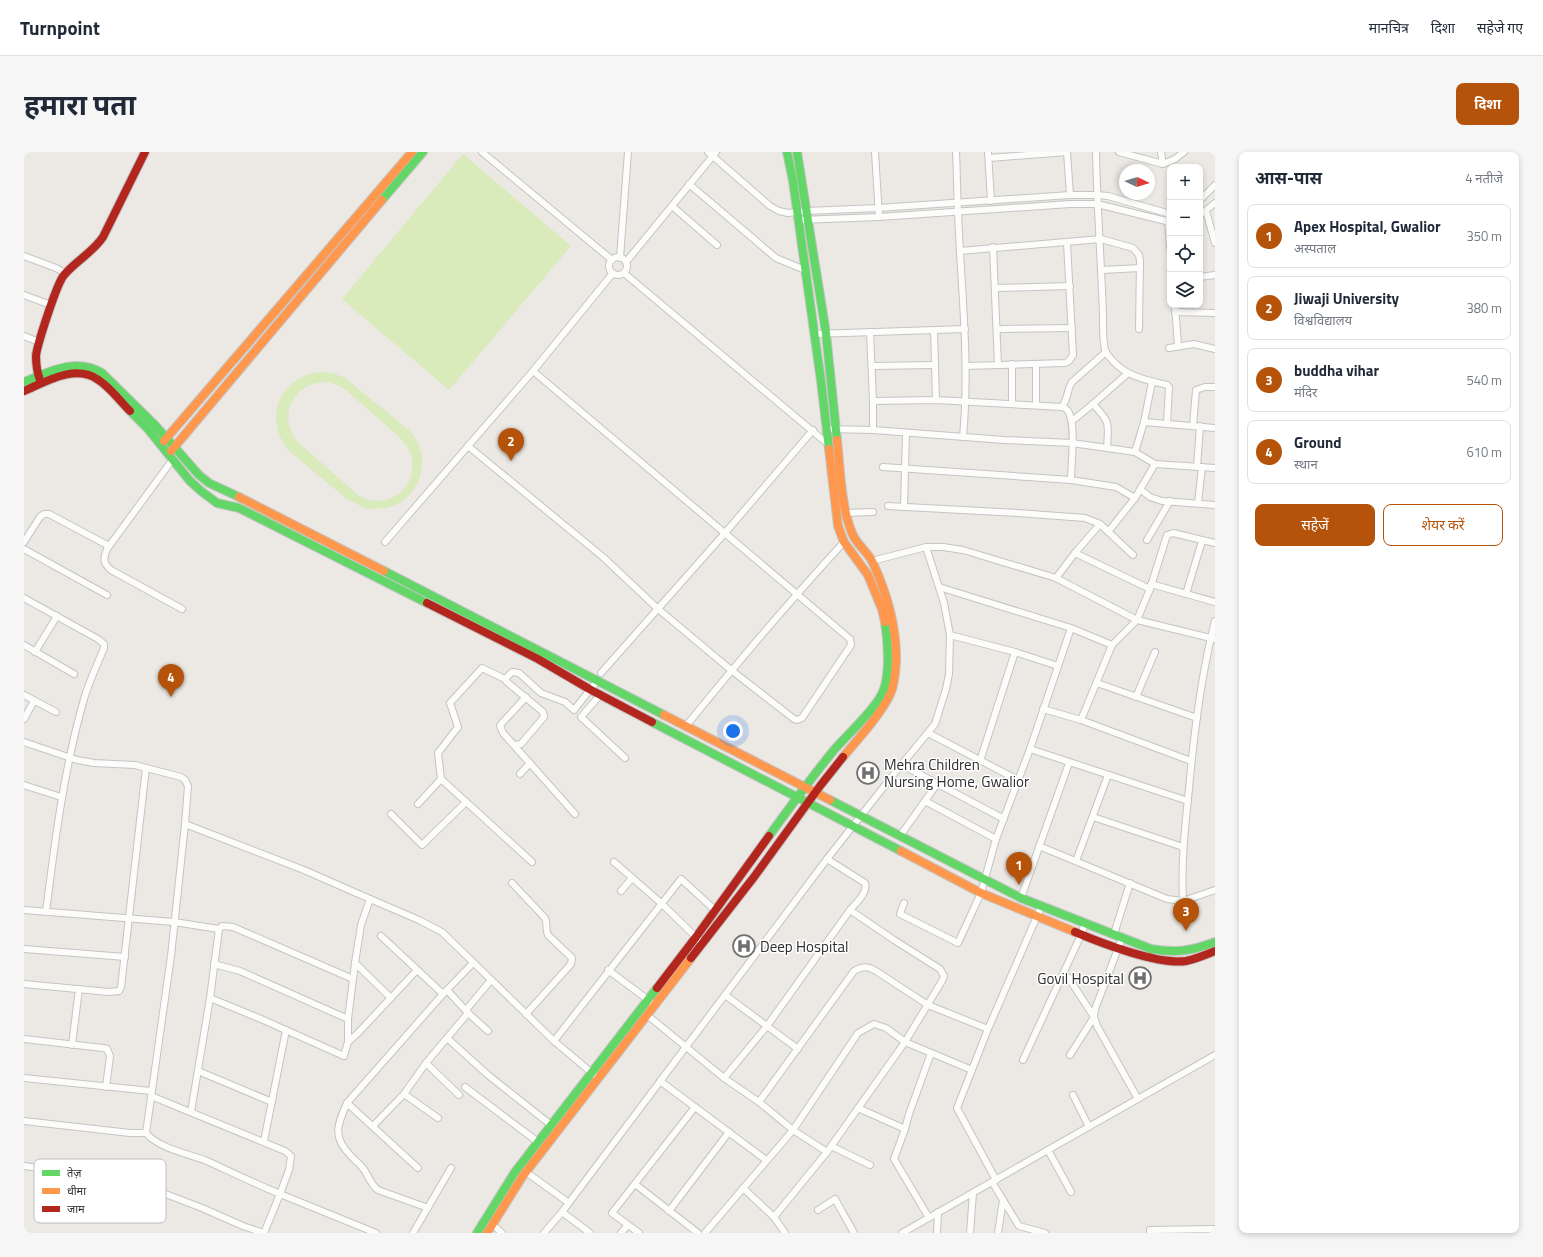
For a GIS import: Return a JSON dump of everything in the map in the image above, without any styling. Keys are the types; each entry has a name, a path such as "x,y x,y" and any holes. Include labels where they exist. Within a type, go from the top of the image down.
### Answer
{"main road":[{"path":"40,380 35,361 39,342 51,305 65,273 97,246 103,237 145,152"},
{"path":"160,445 412,152"},
{"path":"170,457 174,447 423,152"},
{"path":"487,1233 526,1172 595,1075 652,1003 703,944 764,864 808,802 882,708 891,693 895,681 882,610 868,575 844,542 838,526 827,429 798,216 787,152"},
{"path":"477,1233 515,1172 551,1125 647,1015 652,1003 696,937 805,786 834,750 876,703 892,670 894,627 890,607 872,561 852,534 846,513 840,470 826,333 797,152"},
{"path":"24,391 40,380 69,365 80,364 92,367 102,373 209,483 232,492 1021,898 1151,949 1167,952 1183,952 1197,949 1215,942"},
{"path":"24,382 80,373 98,379 148,429 190,481 217,503 239,508 538,659 600,695 981,893 1081,935 1119,949 1148,957 1184,961 1215,951"},
{"path":"856,558 865,551"},
{"path":"755,857 764,864"}],"street":[{"path":"482,152 612,260"},
{"path":"620,258 628,152"},
{"path":"875,152 879,217"},
{"path":"956,152 957,202 966,366 966,402 963,437"},
{"path":"991,201 989,155 1067,152 1070,195"},
{"path":"1096,152 1103,329 1106,352 1127,374 1167,385 1169,387 1167,424"},
{"path":"1119,152 1133,154 1163,164 1175,159 1184,152"},
{"path":"1161,152 1163,164"},
{"path":"626,262 672,206 712,153 770,206 779,211 808,220 879,217 1070,204 1097,204 1167,222"},
{"path":"689,184 764,250 776,258 805,270"},
{"path":"1203,197 1215,185"},
{"path":"798,216 806,211 878,208 1070,195 1108,196 1167,213"},
{"path":"1203,212 1215,203"},
{"path":"672,206 717,245"},
{"path":"1206,211 1215,243"},
{"path":"960,251 1100,239 1132,248 1139,255 1139,329"},
{"path":"966,366 1065,363 1069,361 1073,355 1067,243"},
{"path":"993,247 998,364"},
{"path":"24,256 65,273"},
{"path":"612,260 620,258 626,262 627,268 624,273 619,275 613,274"},
{"path":"612,260 610,268 613,274"},
{"path":"1101,270 1140,268"},
{"path":"624,273 813,430 829,445"},
{"path":"384,542 533,371 613,274"},
{"path":"1203,277 1215,275"},
{"path":"995,288 1070,286"},
{"path":"24,295 51,305"},
{"path":"1175,308 1178,346"},
{"path":"1175,312 1215,313"},
{"path":"997,329 1072,328"},
{"path":"814,334 965,329"},
{"path":"934,330 936,400"},
{"path":"870,332 873,430"},
{"path":"24,336 39,342"},
{"path":"1169,348 1199,344 1215,349"},
{"path":"1062,406 1067,400 1069,387 1072,382 1106,352"},
{"path":"1012,364 1012,404"},
{"path":"1036,364 1036,404"},
{"path":"872,366 935,365"},
{"path":"468,446 603,557 657,608 731,670 794,719 797,720 802,718 851,645 848,637 533,371"},
{"path":"1072,421 1094,404 1127,374"},
{"path":"1135,452 1144,422 1152,382"},
{"path":"1193,426 1196,390 1206,387 1215,387"},
{"path":"873,401 936,400 1062,406 1069,412 1072,421 1071,480"},
{"path":"1094,404 1107,420 1107,447"},
{"path":"1144,422 1215,428"},
{"path":"1198,503 1200,426"},
{"path":"827,429 873,430 1072,443 1135,452 1155,464 1215,468"},
{"path":"601,673 725,533 813,430"},
{"path":"904,507 906,433"},
{"path":"170,457 106,550 104,558 105,564 111,570 182,609"},
{"path":"1108,532 1135,498 1155,464"},
{"path":"883,467 1071,480 1116,487 1135,498"},
{"path":"1140,489 1156,500 1215,505"},
{"path":"1147,540 1170,502"},
{"path":"888,506 1085,518 1100,524 1133,555"},
{"path":"846,513 873,512"},
{"path":"24,542 40,517 44,514 49,514 110,546"},
{"path":"1056,578 1100,524"},
{"path":"1081,720 1112,645 1137,620 1167,534 1173,533 1215,543"},
{"path":"1186,594 1202,541"},
{"path":"686,726 731,670 844,542"},
{"path":"544,1233 569,1203 827,859 935,724 949,674 950,635 944,603 926,547"},
{"path":"872,561 926,547 943,547 963,550 1056,578 1137,620 1213,638"},
{"path":"24,548 107,595"},
{"path":"1075,553 1150,586 1215,602"},
{"path":"939,587 1071,628 1112,645"},
{"path":"24,598 98,638 104,644 104,648 84,698 69,756 61,797 46,912"},
{"path":"35,652 57,616"},
{"path":"1183,900 1183,847 1191,761 1197,718 1215,621"},
{"path":"904,903 900,914 958,943 986,880 996,839 1030,749 1071,628"},
{"path":"950,635 1015,652 1058,666"},
{"path":"24,645 74,674"},
{"path":"980,761 1015,652"},
{"path":"1136,697 1155,652"},
{"path":"515,745 521,744 544,717 544,712 507,682 506,679 482,668 450,703 458,726 438,753 441,779 465,803 532,862"},
{"path":"506,679 512,672 520,673 541,693 564,702 625,758"},
{"path":"574,710 597,681"},
{"path":"1097,683 1197,718"},
{"path":"581,717 600,695"},
{"path":"24,696 56,712"},
{"path":"526,697 500,726 502,733 515,745 575,814"},
{"path":"24,720 34,701"},
{"path":"1043,709 1081,720 1191,761"},
{"path":"928,733 1018,780"},
{"path":"24,742 69,756 77,760 94,763 122,764 146,768 181,777 186,780 188,786 171,956 146,1133 150,1138 161,1144 207,1161 280,1194 376,1233"},
{"path":"1030,749 1188,801"},
{"path":"520,774 530,763"},
{"path":"1021,898 1069,763"},
{"path":"902,765 1004,819"},
{"path":"24,984 78,990 108,992 119,991 121,987 130,919 146,768"},
{"path":"1076,861 1108,775"},
{"path":"418,804 441,779"},
{"path":"900,836 937,784"},
{"path":"24,785 61,797"},
{"path":"925,801 996,839"},
{"path":"391,814 422,845 465,803"},
{"path":"1093,817 1183,847"},
{"path":"185,824 304,870 419,920 442,932 554,1041 595,1075"},
{"path":"1039,846 1167,898 1183,900 1215,890"},
{"path":"724,1078 766,1026 850,910 865,892 866,883 827,859"},
{"path":"614,862 661,903 703,944"},
{"path":"620,891 632,878"},
{"path":"554,1041 680,879 716,911"},
{"path":"512,884 545,918 547,922 548,934 572,958 571,964 526,1014"},
{"path":"1114,934 1130,884"},
{"path":"210,998 344,1056 348,1042 348,1019 354,963 361,925 370,899"},
{"path":"1041,907 988,1029 957,1108 1003,1200 1019,1226 1045,1233"},
{"path":"24,910 174,922 220,929 222,926 233,927 352,979"},
{"path":"774,1217 829,1149 905,1042 944,976 940,969 850,910"},
{"path":"1023,1060 1081,935 1085,923"},
{"path":"191,1112 220,929"},
{"path":"381,936 417,970 445,992 488,1032"},
{"path":"1070,1055 1094,1017 1095,1009 1122,938"},
{"path":"24,949 125,957"},
{"path":"354,963 391,998"},
{"path":"428,1208 378,1190 372,1185 362,1168 340,1143 337,1128 347,1103 445,992 473,963"},
{"path":"214,964 240,971 348,1019"},
{"path":"759,1102 854,971 862,966 870,967 876,970 928,1005 988,1029"},
{"path":"348,1042 358,1034 417,970"},
{"path":"608,970 652,1003"},
{"path":"1063,974 1068,977 1094,1017 1097,1026 1138,1099"},
{"path":"373,1126 404,1094 426,1063 491,980"},
{"path":"72,1045 78,990"},
{"path":"725,996 798,1049"},
{"path":"647,1015 724,1078 759,1102 793,1130 829,1149 870,1165"},
{"path":"705,1233 793,1130 858,1033 874,1024 886,1028 905,1042 972,1070"},
{"path":"264,1141 286,1030"},
{"path":"447,1038 488,1074 551,1125"},
{"path":"24,1039 107,1049 110,1056 106,1087"},
{"path":"929,1218 894,1159 931,1053"},
{"path":"902,1233 1215,1055"},
{"path":"426,1063 459,1096"},
{"path":"198,1070 272,1102"},
{"path":"24,1078 106,1087 151,1094 191,1112 264,1141 285,1151 291,1156 289,1170 264,1233 243,1226 166,1194"},
{"path":"660,1081 766,1160"},
{"path":"465,1087 538,1142"},
{"path":"404,1094 438,1118"},
{"path":"1073,1095 1089,1127"},
{"path":"347,1103 418,1168"},
{"path":"638,1233 612,1213 695,1107"},
{"path":"858,1108 905,1129"},
{"path":"24,1121 130,1133 146,1133"},
{"path":"669,1211 729,1132"},
{"path":"1048,1150 1071,1192"},
{"path":"24,1166 34,1167"},
{"path":"413,1233 451,1168"},
{"path":"526,1172 569,1203"},
{"path":"635,1184 698,1233"},
{"path":"743,1188 774,1217 785,1233"},
{"path":"970,1233 973,1193"},
{"path":"818,1210 835,1199 854,1233"},
{"path":"998,1233 1003,1200"},
{"path":"562,1212 590,1233"},
{"path":"937,1233 938,1212"},
{"path":"492,1224 502,1233"},
{"path":"621,1233 628,1225"},
{"path":"1150,1233 1150,1230 1215,1229 1215,1233"}],"green space":[{"path":"463,154 571,246 449,390 342,299"},
{"path":"321,372 333,373 345,378 410,431 418,442 422,456 422,469 418,483 410,494 400,503 387,508 367,509 348,500 289,451 281,439 277,426 277,413 280,401 286,390 306,375","holes":["327,382 338,385 401,439 411,454 412,474 402,491 392,498 378,501 368,500 359,496 300,444 293,434 289,424 289,413 291,404 296,395 304,388 315,384"]}],"traffic: fast":[{"path":"382,200 423,152"},
{"path":"787,152 793,181 829,449"},
{"path":"797,152 826,333 837,440"},
{"path":"24,382 53,371 72,366 92,368 102,373 154,424 199,475 209,483 239,497"},
{"path":"130,411 148,429 190,481 217,503 239,508 427,603"},
{"path":"384,571 664,715"},
{"path":"769,836 825,761 869,712 881,696 886,682 888,665 888,647 885,622"},
{"path":"652,722 901,851"},
{"path":"830,800 1021,898 1151,949 1176,951 1199,947 1215,942"},
{"path":"477,1233 515,1172 657,988"}],"traffic: slow":[{"path":"164,441 412,152"},
{"path":"171,451 382,200"},
{"path":"837,440 845,511 848,523 854,537 873,563 883,587 893,623 896,649 894,681 891,692 869,726 843,757"},
{"path":"829,449 838,526 844,542 868,575 882,609 885,622"},
{"path":"239,497 384,571"},
{"path":"664,715 830,800"},
{"path":"901,851 981,893 1075,932"},
{"path":"487,1233 522,1177 691,958"}],"traffic: jam":[{"path":"40,380 36,365 37,350 48,314 61,280 64,275 103,237 145,152"},
{"path":"24,391 60,376 79,373 97,379 106,386 130,411"},
{"path":"427,603 538,659 591,690 652,722"},
{"path":"691,958 754,877 843,757"},
{"path":"657,988 769,836"},
{"path":"1075,932 1099,942 1160,960 1186,961 1215,951"}],"place":[{"name":"Jiwaji University","path":"511,461"},
{"name":"Ground","path":"171,697"},
{"name":"Mehra Children Nursing Home, Gwalior","path":"868,773"},
{"name":"Apex Hospital, Gwalior","path":"1019,885"},
{"name":"buddha vihar","path":"1186,931"},
{"name":"Deep Hospital","path":"744,946"},
{"name":"Govil Hospital","path":"1140,978"}]}
